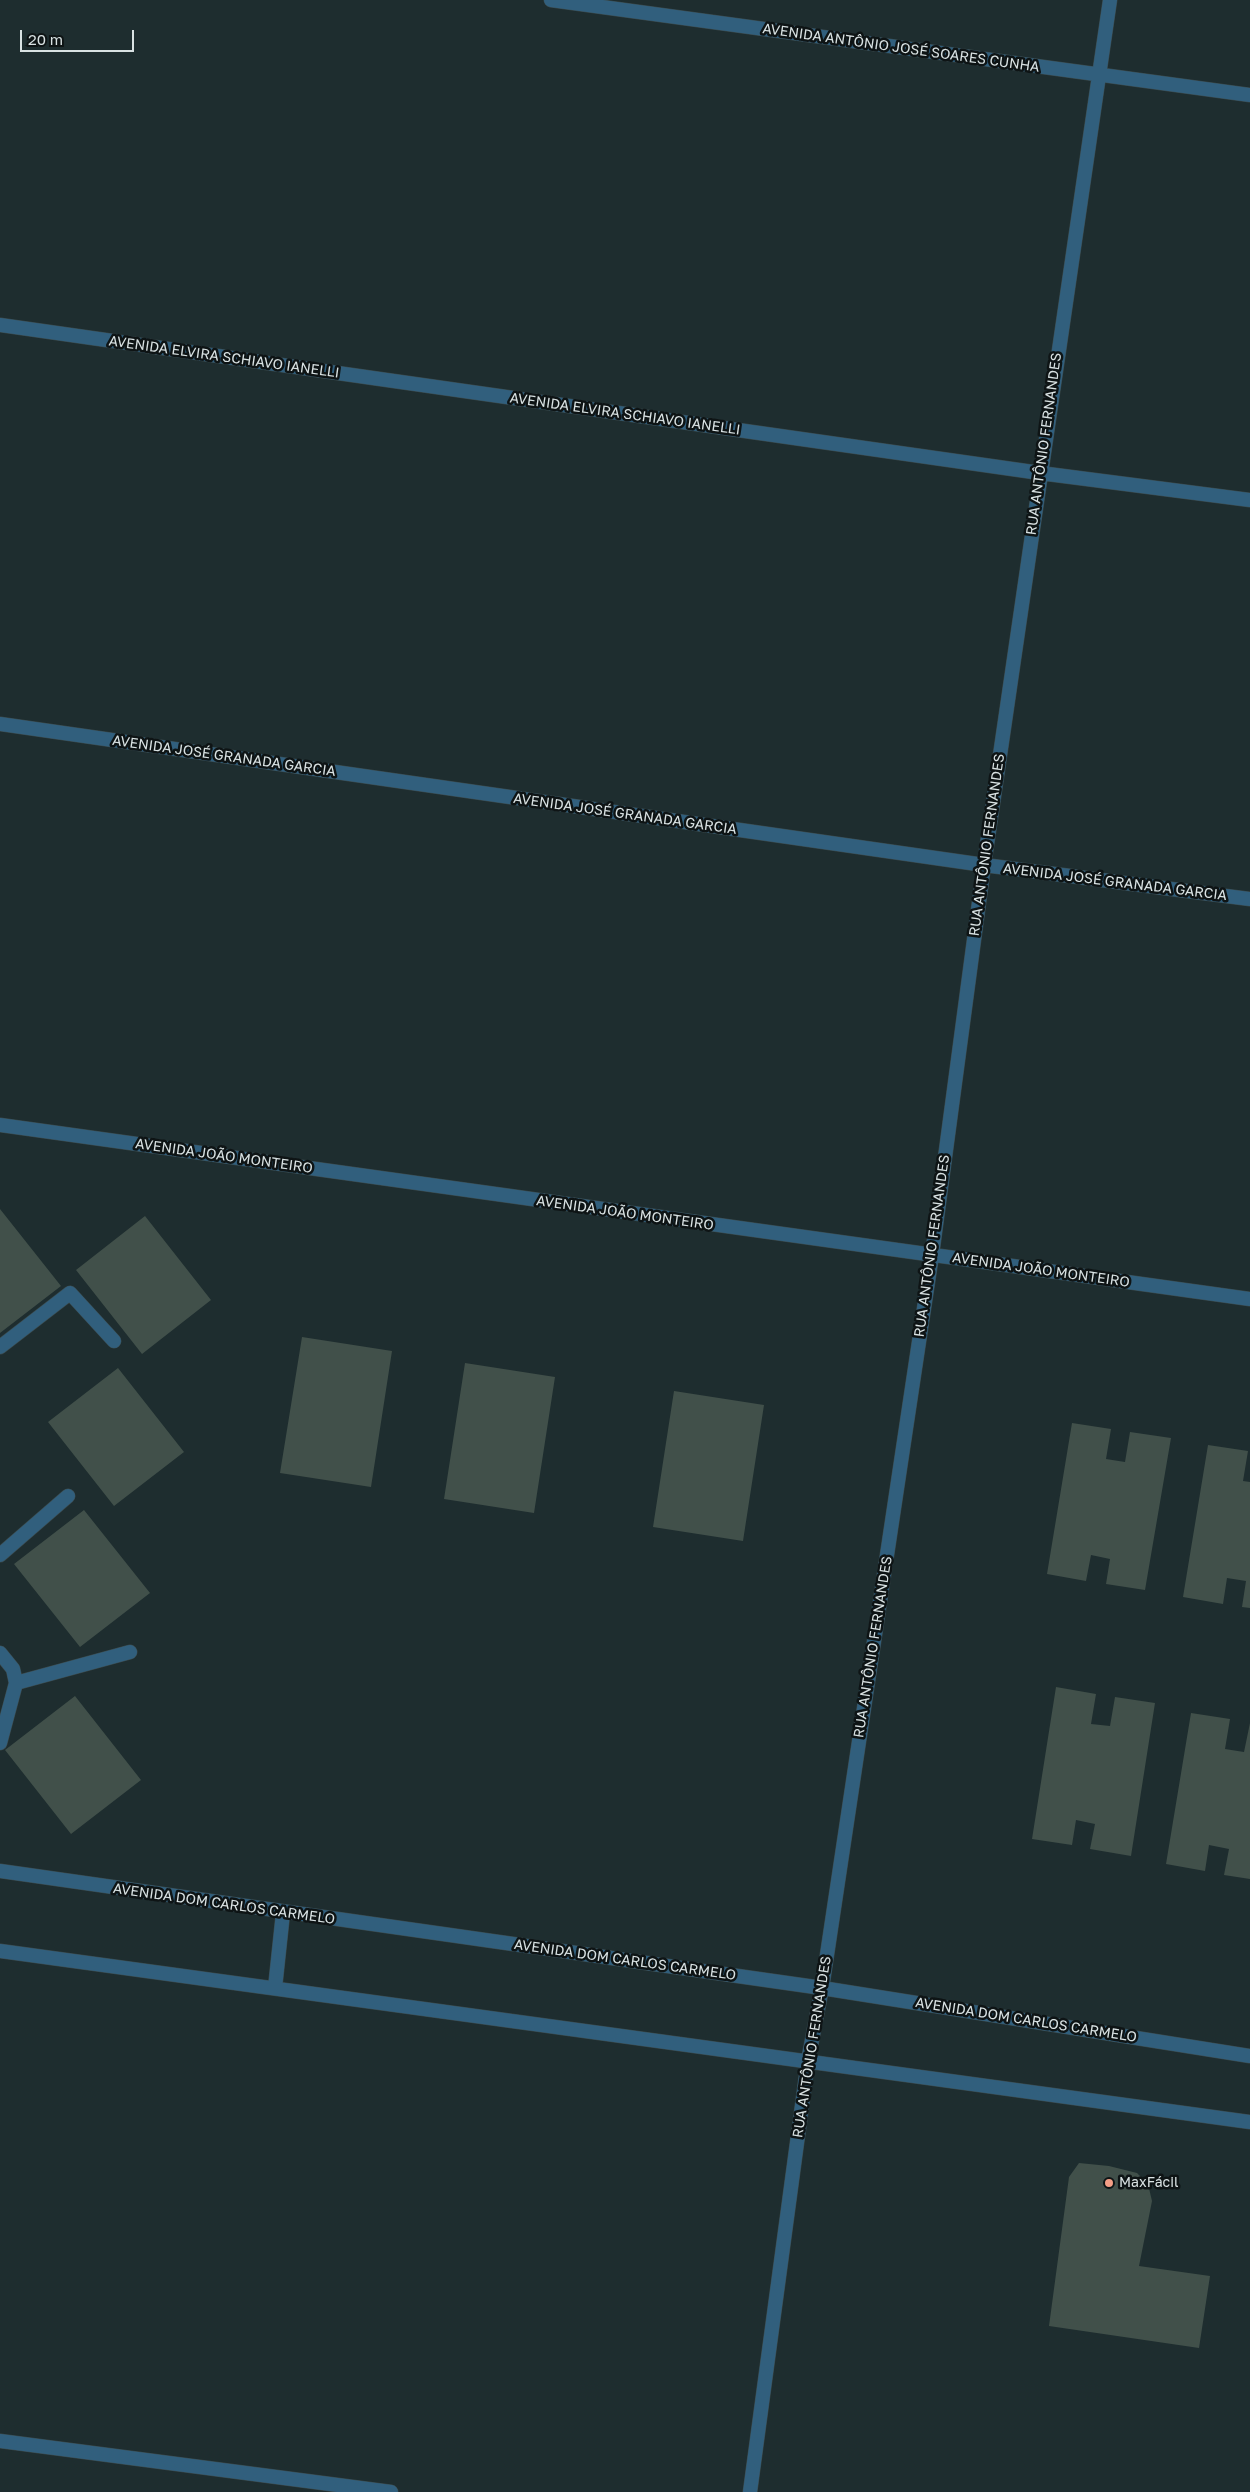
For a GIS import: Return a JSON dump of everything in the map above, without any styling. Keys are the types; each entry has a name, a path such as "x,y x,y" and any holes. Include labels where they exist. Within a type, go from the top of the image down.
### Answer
{"street":[{"name":"AVENIDA ANTÔNIO JOSÉ SOARES CUNHA","path":"551,0 1250,95"},
{"name":"RUA ANTÔNIO FERNANDES","path":"750,2492 808,2061 822,1988 932,1255 984,865 1110,0"},
{"name":"AVENIDA ELVIRA SCHIAVO IANELLI","path":"0,325 1040,473 1250,500"},
{"name":"AVENIDA JOSÉ GRANADA GARCIA","path":"0,724 984,865 1250,899"},
{"name":"AVENIDA JOÃO MONTEIRO","path":"0,1125 1250,1298"},
{"path":"0,1347 70,1293 114,1341"},
{"path":"0,1555 68,1496"},
{"path":"16,1683 130,1652"},
{"path":"0,1653 13,1669 16,1683 0,1743"},
{"name":"AVENIDA DOM CARLOS CARMELO","path":"0,1871 283,1913 822,1988 1250,2056"},
{"path":"275,1988 283,1913"},
{"path":"0,1951 1250,2122"},
{"path":"0,2442 390,2492"}],"building":[{"path":"0,1209 61,1286 0,1333"},
{"path":"145,1216 211,1300 142,1354 76,1270"},
{"path":"302,1337 392,1351 371,1487 280,1473"},
{"path":"465,1363 555,1377 534,1513 444,1499"},
{"path":"118,1368 184,1452 114,1506 48,1422"},
{"path":"674,1391 764,1405 743,1541 653,1527"},
{"path":"1072,1423 1111,1429 1106,1459 1125,1462 1130,1432 1171,1438 1145,1590 1106,1584 1110,1559 1091,1555 1086,1581 1047,1574"},
{"path":"1208,1445 1248,1451 1243,1481 1250,1482 1250,1608 1242,1607 1246,1581 1227,1578 1223,1604 1183,1597"},
{"path":"84,1510 150,1593 80,1647 14,1564"},
{"path":"1056,1687 1096,1694 1091,1724 1110,1726 1115,1697 1155,1703 1131,1856 1090,1849 1095,1824 1076,1820 1072,1845 1032,1839"},
{"path":"75,1696 141,1780 71,1834 5,1750"},
{"path":"1191,1713 1230,1719 1225,1749 1244,1752 1250,1723 1250,1879 1224,1875 1229,1849 1209,1845 1205,1871 1166,1864"},
{"path":"1079,2163 1109,2166 1137,2173 1148,2184 1152,2201 1139,2266 1210,2276 1199,2348 1049,2326 1069,2177"}],"place":[{"name":"MaxFácil","path":"1109,2183"}]}
